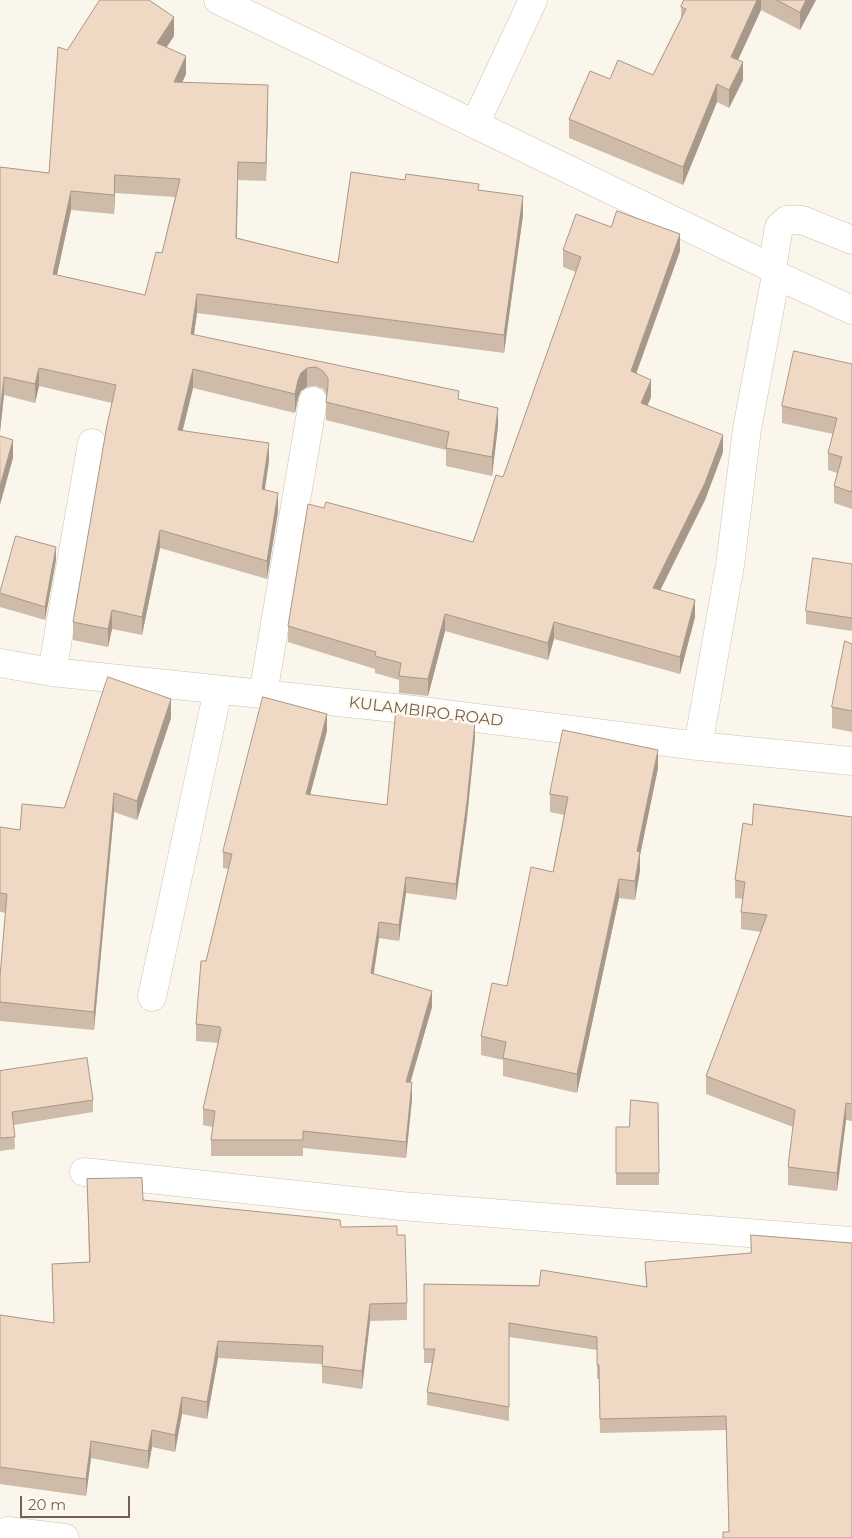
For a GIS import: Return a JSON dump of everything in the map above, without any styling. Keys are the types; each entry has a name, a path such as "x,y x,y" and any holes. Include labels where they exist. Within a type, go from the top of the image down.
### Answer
{"street":[{"path":"218,0 852,310"},
{"path":"475,124 533,0"},
{"path":"698,746 730,565 747,429 780,228 788,220 802,220 852,240"},
{"path":"263,694 313,401"},
{"path":"52,672 92,443"},
{"name":"KULAMBIRO ROAD","path":"0,663 52,672 404,709 698,746 852,761"},
{"path":"152,997 218,690"},
{"path":"84,1172 401,1206 852,1242"},
{"path":"7,1531 65,1538"}],"building":[{"path":"100,0 149,0 174,17 157,43 186,56 174,82 268,85 266,163 238,162 236,238 338,263 351,172 405,180 406,174 479,184 478,190 523,196 504,335 197,294 191,334 459,391 458,399 498,408 492,457 446,448 449,432 326,402 328,378 323,371 316,367 307,368 301,373 295,394 193,369 178,430 269,443 262,489 278,493 267,561 160,530 142,617 112,610 108,629 73,622 107,425 116,385 39,368 35,384 4,377 0,414 0,167 49,173 58,47 67,50","holes":["115,175 180,179 162,253 156,252 145,295 53,274 71,191 114,195"]},
{"path":"684,0 757,0 731,57 743,62 729,90 717,84 683,167 569,119 590,71 610,79 618,60 653,75 686,9 681,7"},
{"path":"777,0 806,0 800,12"},
{"path":"617,211 680,234 631,371 651,380 641,403 723,435 705,483 653,588 695,600 680,657 554,622 548,643 445,614 428,679 399,676 401,663 375,656 376,652 288,626 308,504 324,508 326,502 473,542 496,475 503,477 581,257 563,250 576,214 611,227"},
{"path":"794,351 852,364 852,492 834,486 842,457 828,453 837,418 782,406"},
{"path":"0,436 13,440 0,486"},
{"path":"16,536 56,547 45,607 0,593"},
{"path":"813,558 852,564 852,618 806,611"},
{"path":"845,641 852,644 852,711 832,707"},
{"path":"108,677 171,699 137,801 114,793 94,1012 0,1002 0,976 7,894 0,893 0,827 20,830 22,804 64,808"},
{"path":"263,697 327,714 306,794 387,805 396,708 420,710 418,716 475,722 456,884 406,877 399,925 379,922 371,973 432,991 406,1082 412,1082 406,1142 303,1131 303,1140 211,1140 215,1111 203,1109 221,1030 220,1027 196,1024 201,961 206,961 232,854 223,852"},
{"path":"563,730 658,750 637,851 640,852 635,881 619,879 577,1074 503,1058 506,1042 481,1036 492,983 507,986 531,867 553,872 568,797 550,794"},
{"path":"754,804 852,817 852,1104 846,1103 837,1173 788,1167 795,1110 706,1076 767,915 741,912 745,882 735,880 743,823 752,825"},
{"path":"87,1058 93,1100 12,1112 15,1137 0,1138 0,1071"},
{"path":"631,1100 658,1103 659,1173 616,1173 616,1127 629,1127"},
{"path":"142,1178 143,1200 340,1220 341,1227 397,1226 397,1235 405,1235 407,1303 370,1304 362,1371 322,1366 323,1346 218,1341 207,1402 182,1397 175,1435 152,1430 148,1451 91,1441 86,1479 0,1467 0,1315 54,1323 52,1264 90,1262 87,1179"},
{"path":"751,1235 852,1243 852,1538 723,1538 723,1532 729,1532 726,1416 600,1419 597,1337 509,1323 509,1407 427,1392 435,1349 424,1349 424,1284 539,1286 541,1270 647,1287 645,1262 751,1253"}]}
